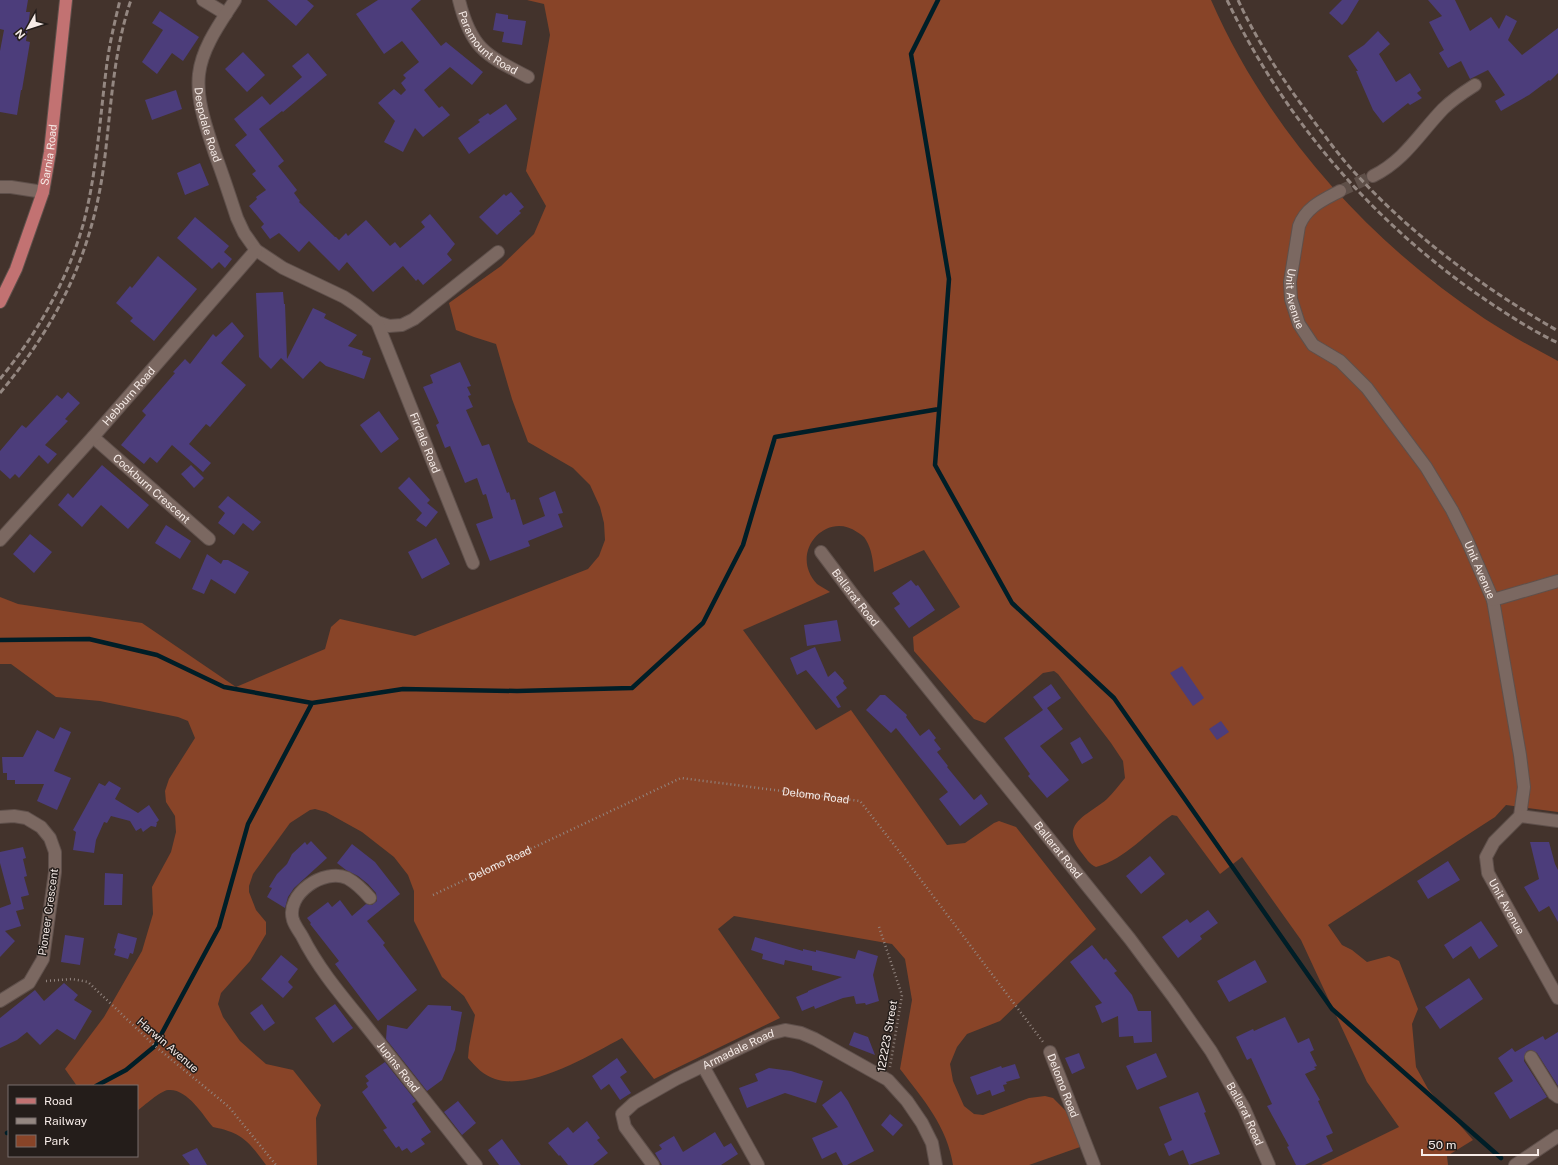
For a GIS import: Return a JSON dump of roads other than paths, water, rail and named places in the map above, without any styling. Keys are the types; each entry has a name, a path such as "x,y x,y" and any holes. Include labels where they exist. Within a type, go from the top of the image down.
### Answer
{"main road":[{"name":"Sarnia Road","path":"0,302 16,269 43,192 50,152 66,0"}],"street":[{"path":"204,0 226,14"},
{"name":"Deepdale Road","path":"235,0 209,41 199,73 199,93 204,122 237,218 244,233 256,250"},
{"name":"Paramount Road","path":"459,0 464,18 471,34 481,49 528,77"},
{"path":"1373,176 1396,162 1443,109 1475,85"},
{"path":"0,187 11,187 43,192"},
{"name":"Unit Avenue","path":"1340,191 1311,208 1302,219 1299,226 1290,282 1291,299 1296,316 1310,342 1340,361 1367,388 1426,467 1464,534 1493,600 1520,755 1524,787 1520,816 1494,842 1486,857 1488,873 1558,998"},
{"name":"Firdale Road","path":"256,250 283,268 361,308 377,322 473,563"},
{"name":"Hebburn Road","path":"0,540 93,437 256,250"},
{"path":"377,322 389,326 402,325 414,319 498,252"},
{"name":"Cockburn Crescent","path":"93,437 209,539"},
{"name":"Ballarat Road","path":"821,552 857,600 1130,939 1174,998 1215,1057 1244,1108 1269,1165"},
{"path":"1493,600 1558,581"},
{"name":"Pioneer Crescent","path":"0,817 14,816 26,818 41,826 50,838 55,852 55,872 43,959 29,983 0,1001"},
{"path":"1520,816 1558,821"},
{"name":"Jupins Road","path":"370,898 357,885 347,878 336,876 324,878 310,884 294,902 292,913 294,922 320,969 476,1165"},
{"name":"Armadale Road","path":"653,1165 625,1127 622,1114 634,1103 676,1079 769,1034 785,1030 800,1033 815,1039 888,1080 907,1101 922,1123 932,1143 936,1165"},
{"name":"Delomo Road","path":"1050,1052 1094,1165"},
{"path":"1530,1057 1554,1094 1558,1097"},
{"path":"703,1066 758,1165"},
{"path":"1515,1165 1558,1136"}],"waterway":[{"path":"938,0 911,54 949,279 935,465 1012,603 1114,698 1332,1009 1501,1158"},
{"path":"98,1085 126,1070 155,1046 219,927 248,824 312,703 403,689 517,691 632,688 703,623 743,545 775,437 939,409"},
{"path":"0,640 89,639 157,655 224,687 312,703"}],"tunnel":[{"path":"1340,191 1373,176"}],"railway":[{"path":"0,379 14,362 49,306 68,266 83,225 95,165 108,55 120,0"},
{"path":"0,393 21,367 55,314 81,258 91,228 98,197 104,164 116,61 131,0"},
{"path":"1227,0 1250,44 1275,86 1334,164 1368,201 1403,235 1440,267 1499,309 1558,343"},
{"path":"1238,0 1259,40 1292,92 1341,157 1370,189 1420,235 1446,256 1529,314 1558,331"}]}
